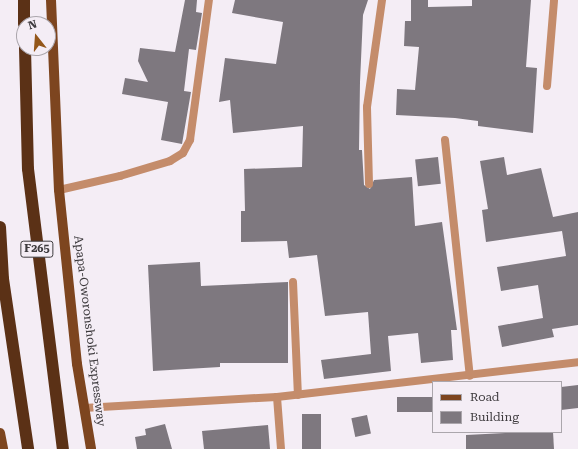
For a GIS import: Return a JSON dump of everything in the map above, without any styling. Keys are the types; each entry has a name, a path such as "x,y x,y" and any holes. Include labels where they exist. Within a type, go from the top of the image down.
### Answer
{"highway":[{"path":"24,0 24,16"},
{"name":"F265","path":"25,56 28,169 63,449"},
{"name":"F265","path":"0,227 3,278 28,449"}],"main road":[{"name":"Apapa-Oworonshoki Expressway","path":"51,0 59,190 84,408 91,449"},
{"path":"0,433 3,449"}],"street":[{"path":"59,190 120,176 170,161 183,153 190,140 209,0"},
{"path":"369,184 367,107 382,0"},
{"path":"547,86 554,0"},
{"path":"445,140 470,376"},
{"path":"293,282 298,395"},
{"path":"84,408 277,397 470,376 578,362"},
{"path":"277,397 281,449"}],"building":[{"path":"185,0 197,0 196,12 202,13 196,50 189,49 184,91 191,92 182,144 161,140 168,102 122,94 125,78 148,82 138,61 140,48 175,52"},
{"path":"235,0 368,0 363,15 360,82 359,150 362,150 364,185 370,189 374,180 412,177 415,226 442,222 457,330 451,330 453,360 421,363 418,333 388,336 391,371 324,379 321,360 371,354 368,312 325,316 317,255 289,258 287,241 241,242 241,211 245,211 244,169 302,167 303,126 233,133 230,100 219,102 225,58 276,64 283,22 232,13"},
{"path":"411,0 428,0 428,7 472,6 472,0 531,0 526,67 537,68 533,133 478,126 478,121 455,118 396,115 397,89 415,90 419,47 404,46 405,21 411,21"},
{"path":"438,157 441,184 418,186 415,159"},
{"path":"504,157 507,175 541,168 553,217 578,212 578,325 552,329 554,337 502,347 498,326 543,318 538,285 501,291 497,267 566,256 562,231 486,242 482,210 488,209 480,161"},
{"path":"200,262 201,286 288,282 288,363 220,363 220,367 153,371 148,265"},
{"path":"578,385 578,408 562,410 562,387"},
{"path":"397,397 432,397 432,412 397,412"},
{"path":"302,414 321,414 321,449 302,449"},
{"path":"367,415 371,434 355,437 351,418"},
{"path":"165,424 172,449 137,449 135,437 146,435 145,429"},
{"path":"268,425 270,449 204,449 202,431"},
{"path":"553,433 554,449 466,449 466,435"}]}
